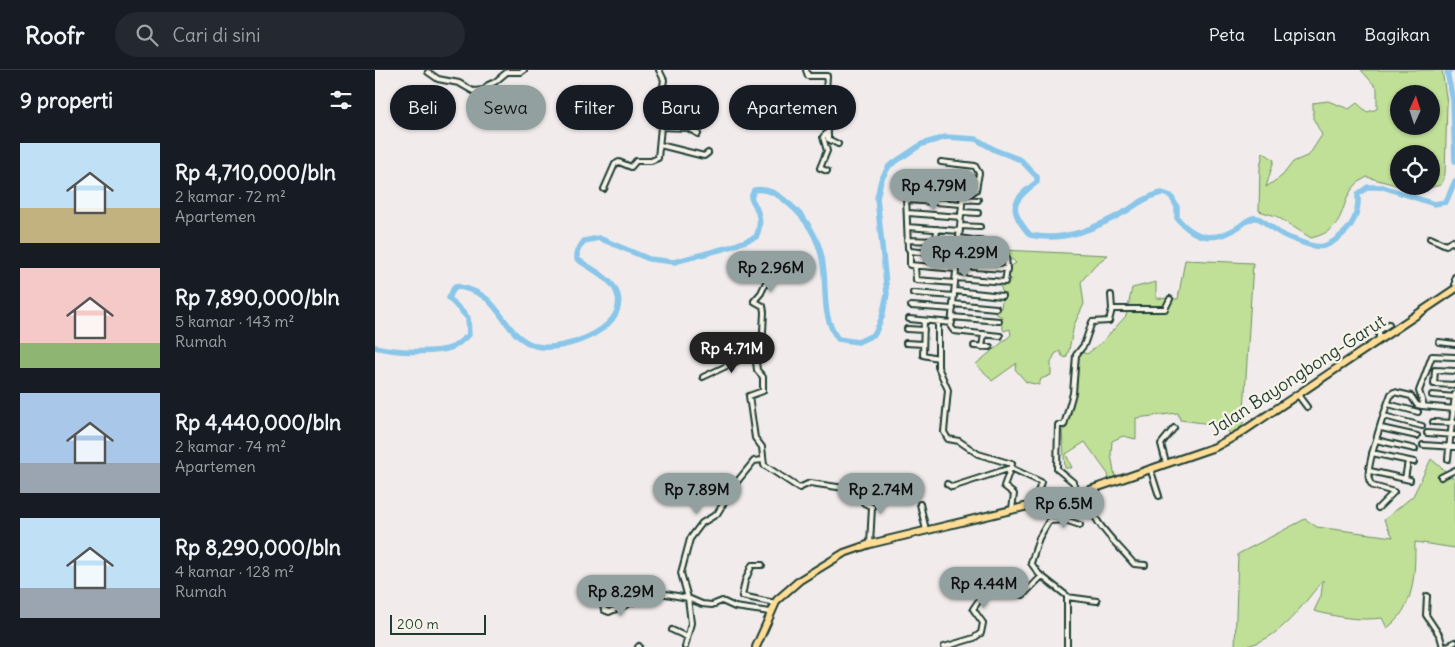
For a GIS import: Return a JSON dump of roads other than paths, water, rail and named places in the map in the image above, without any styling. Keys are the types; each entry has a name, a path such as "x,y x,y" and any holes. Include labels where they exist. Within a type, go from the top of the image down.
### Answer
{"main road":[{"name":"Jalan Bayongbong-Garut","path":"756,647 775,603 800,580 835,557 869,544 1011,512 1078,494 1226,442 1455,289"}],"street":[{"path":"428,72 438,79 459,83 475,91 485,90 488,85 507,72 521,72 523,70"},
{"path":"659,70 664,80 663,85"},
{"path":"806,70 808,76 827,76 825,107 828,134 829,139 838,144"},
{"path":"603,189 615,164 619,162 631,167 636,161 655,160 657,158 661,130"},
{"path":"691,130 698,134"},
{"path":"827,170 820,168 827,151 823,137 828,134"},
{"path":"660,145 704,156 708,153"},
{"path":"941,162 975,166 979,173 975,191 963,193 910,188 907,190 907,240 910,252 910,265 915,267 1007,269"},
{"path":"937,176 977,179"},
{"path":"963,193 951,323 954,331 1000,336"},
{"path":"907,200 962,202 978,200"},
{"path":"907,213 961,215 978,213"},
{"path":"960,226 980,227"},
{"path":"907,227 960,231"},
{"path":"935,254 937,229"},
{"path":"959,238 985,242 984,254"},
{"path":"1430,238 1446,245 1452,241 1455,244"},
{"path":"907,240 936,241"},
{"path":"915,267 916,280 1005,282 1006,256 958,251"},
{"path":"910,252 957,256"},
{"path":"769,276 761,293 754,301 763,306 764,312 756,368 763,377 763,392 749,396 755,438 762,447 763,460 766,468 797,488 811,483 858,490 864,502 872,507 869,544"},
{"path":"1455,277 1455,284"},
{"path":"913,292 1002,296"},
{"path":"1078,494 1073,482 1057,470 1057,425 1064,425 1069,411 1077,353 1084,345 1092,322 1109,321 1112,309 1111,295"},
{"path":"1112,309 1165,310 1169,299"},
{"path":"911,306 996,308"},
{"path":"952,317 999,321"},
{"path":"909,319 951,323"},
{"path":"924,321 923,357 937,358"},
{"path":"938,322 938,367 948,390 944,432 948,439 959,441 978,454 1010,463 1011,468 1004,486 1015,494 1011,512"},
{"path":"1379,340 1379,331 1389,324"},
{"path":"907,329 923,330"},
{"path":"983,334 983,347"},
{"path":"1439,342 1455,344"},
{"path":"906,343 923,344"},
{"path":"974,346 991,347"},
{"path":"1421,406 1419,391 1433,355 1455,357"},
{"path":"703,377 747,356 759,356"},
{"path":"1428,366 1435,367 1434,383 1455,385"},
{"path":"1435,370 1455,371"},
{"path":"1441,396 1443,384"},
{"path":"1378,508 1394,492 1373,486 1369,480 1372,453 1388,404 1394,392 1412,396 1421,406 1454,409"},
{"path":"1298,395 1307,407"},
{"path":"1432,395 1455,396 1453,435 1449,446 1448,459"},
{"path":"1388,404 1418,412"},
{"path":"1384,416 1422,426"},
{"path":"1433,422 1454,423"},
{"path":"1165,463 1161,444 1174,428"},
{"path":"1381,428 1417,436"},
{"path":"1427,433 1453,435"},
{"path":"1376,440 1415,449"},
{"path":"1423,445 1455,447"},
{"path":"1372,453 1415,462"},
{"path":"685,647 691,618 681,573 690,539 702,524 717,514 736,483 754,461 763,460"},
{"path":"1370,471 1407,479 1408,461"},
{"path":"947,484 952,487 1011,468 1041,483 1034,506"},
{"path":"1150,468 1159,496"},
{"path":"1441,477 1455,470"},
{"path":"1086,491 1091,512 1111,538 1134,564 1145,565"},
{"path":"1048,502 1050,521 1039,538 1031,560 1033,566 1042,576 1067,597 1065,636 1067,647"},
{"path":"920,504 927,532"},
{"path":"1050,521 1065,520 1080,525"},
{"path":"761,565 752,565 745,581 742,596 775,603"},
{"path":"943,647 974,638 981,633 983,623 973,610 988,587 1021,596 1026,594 1042,576"},
{"path":"602,599 604,610 609,612 635,601 644,600 655,592 688,598 702,604 712,605 722,602 735,607 770,612"},
{"path":"1427,596 1426,616 1442,640 1444,647 1455,642"},
{"path":"1067,597 1097,601"},
{"path":"672,630 687,637"}],"waterway":[{"path":"1451,70 1447,72 1453,100 1455,161"},
{"path":"375,347 403,351 436,351 453,347 469,335 468,318 449,298 455,286 480,294 487,299 520,338 536,346 548,347 579,341 607,325 616,314 619,301 611,283 577,259 577,251 584,241 599,238 649,259 674,262 730,247 756,237 760,222 751,198 754,190 773,192 796,210 809,226 821,253 826,307 830,324 838,339 858,342 875,334 882,317 887,294 877,198 881,180 889,166 922,144 946,137 976,139 995,150 1021,160 1037,177 1037,182 1018,200 1015,206 1016,212 1030,235 1043,237 1056,237 1081,232 1117,216 1149,197 1162,193 1171,196 1177,207 1177,218 1184,226 1199,235 1207,237 1223,235 1250,219 1257,218 1287,237 1318,247 1333,242 1349,228 1356,214 1358,194 1368,187 1383,187 1434,204 1446,202 1455,181"}]}
